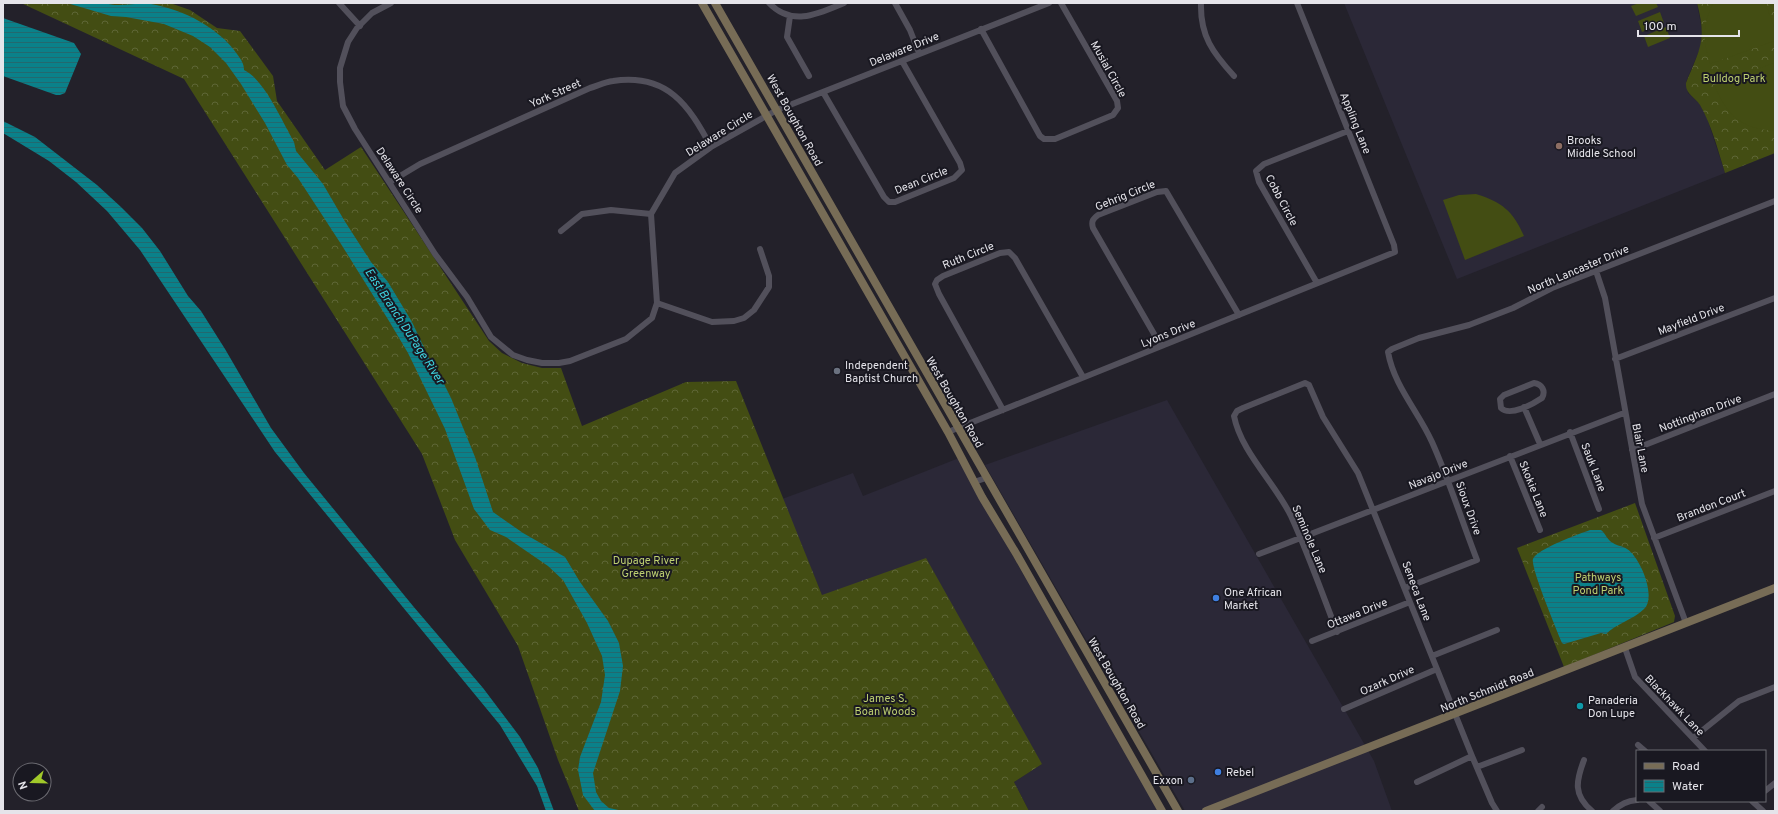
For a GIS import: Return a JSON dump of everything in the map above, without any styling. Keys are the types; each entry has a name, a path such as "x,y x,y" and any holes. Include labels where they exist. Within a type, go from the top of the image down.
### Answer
{"main road":[{"name":"West Boughton Road","path":"702,3 948,432 974,482 1162,811"},
{"name":"West Boughton Road","path":"715,3 957,428 1178,811"},
{"name":"North Schmidt Road","path":"1206,811 1775,588"}],"street":[{"path":"339,3 360,26"},
{"name":"Delaware Circle","path":"391,3 372,13 348,42 340,68 340,82 344,106 355,128 435,254 467,297 491,338 506,350 520,357 542,363 559,363 582,358 620,343 652,318 658,303"},
{"path":"769,3 774,8 790,16 800,17 820,13 844,3"},
{"path":"895,3 910,30 919,53"},
{"name":"Delaware Drive","path":"767,115 919,53 1049,3"},
{"name":"Musial Circle","path":"981,29 1040,136 1044,139 1055,139 1111,116 1118,108 1117,101 1061,3"},
{"path":"1201,3 1202,24 1206,39 1214,52 1234,76"},
{"name":"Appling Lane","path":"1297,3 1394,245 1395,252"},
{"path":"790,16 787,37 809,76"},
{"name":"Dean Circle","path":"823,92 884,197 889,202 895,202 954,178 962,170 960,163 902,61"},
{"name":"York Street","path":"390,182 420,164 590,88 612,81 636,80 654,83 667,90 684,104 698,123 710,148"},
{"name":"Delaware Circle","path":"651,214 675,173 710,148 767,115"},
{"name":"Cobb Circle","path":"1317,283 1259,182 1256,171 1264,164 1348,131"},
{"name":"Gehrig Circle","path":"1161,346 1093,228 1092,223 1094,218 1098,215 1157,192 1166,191 1239,314"},
{"name":"North Lancaster Drive","path":"1388,352 1392,348 1419,338 1469,325 1513,308 1552,288 1775,201"},
{"path":"562,231 582,214 611,210 651,214 658,303 674,310 712,322 734,321 744,318 754,310 769,286 768,270 760,249"},
{"name":"Ruth Circle","path":"1003,410 938,294 935,284 937,280 943,276 1000,253 1009,252 1015,258 1084,377"},
{"name":"Lyons Drive","path":"948,432 1395,252"},
{"name":"Blair Lane","path":"1596,271 1605,298 1624,413 1642,504 1686,623"},
{"name":"Mayfield Drive","path":"1615,359 1775,298"},
{"name":"Sioux Drive","path":"1388,352 1390,364 1400,387 1432,441 1448,480 1476,560 1405,588"},
{"path":"909,364 919,361"},
{"name":"Seneca Lane","path":"1234,416 1237,411 1243,408 1301,384 1308,384 1323,417 1358,473 1472,756 1492,803 1497,811"},
{"path":"1534,384 1541,386 1544,390 1542,398 1524,407 1511,411 1505,411 1501,408 1499,402 1504,395 1534,384"},
{"name":"Nottingham Drive","path":"1632,450 1775,394"},
{"path":"1524,407 1540,444"},
{"name":"Navajo Drive","path":"1259,554 1570,432 1624,413"},
{"name":"Seminole Lane","path":"1234,416 1241,436 1290,515 1337,632"},
{"name":"Sauk Lane","path":"1570,432 1599,509"},
{"name":"Skokie Lane","path":"1510,456 1540,530"},
{"path":"974,482 986,478"},
{"name":"Brandon Court","path":"1654,538 1775,491"},
{"name":"Ottawa Drive","path":"1312,641 1410,602"},
{"path":"1432,656 1497,630"},
{"name":"Blackhawk Lane","path":"1625,648 1634,677 1704,750"},
{"name":"Ozark Drive","path":"1344,710 1437,669"},
{"path":"1693,738 1739,701 1775,687"},
{"path":"1638,745 1644,750"},
{"path":"1477,767 1522,750"},
{"path":"1417,782 1472,756"},
{"path":"1584,760 1578,776 1577,790 1581,799 1592,811"},
{"path":"1766,790 1775,783"},
{"path":"1613,811 1621,804 1636,800"},
{"path":"1650,802 1660,811"},
{"path":"1753,802 1759,810"}],"shaded area":[{"name":"Brooks Middle School","path":"1344,3 1697,3 1702,30 1701,46 1686,82 1688,93 1699,103 1707,118 1725,173 1457,279"},
{"path":"1167,400 1374,761 1392,811 1185,811 985,465"},
{"path":"959,458 995,525 1159,811 1029,811 1014,782 1042,764 822,595 782,499 853,473 863,496"}],"green space":[{"name":"Dupage River Greenway","path":"21,3 170,3 190,10 217,28 240,31 273,76 277,101 325,170 361,147 489,341 502,353 522,363 542,368 561,368 582,426 686,382 736,381 822,595 926,558 1042,764 1014,782 1029,811 579,811 558,760 518,646 455,540 422,454 184,79"},
{"path":"1639,3 1656,3 1658,7 1636,16 1631,6"},
{"name":"Bulldog Park","path":"1697,3 1775,3 1775,153 1725,173 1708,121 1700,105 1689,93 1686,87 1686,83 1698,53 1702,36"},
{"path":"1713,3 1765,3 1775,29 1774,41 1710,64 1705,40 1705,26"},
{"path":"1660,12 1664,23 1642,32 1638,21"},
{"path":"1666,27 1670,38 1648,47 1644,36"},
{"path":"1774,63 1775,131 1753,127 1737,118 1725,105 1714,85"},
{"path":"1476,194 1493,200 1506,209 1516,220 1524,236 1465,260 1443,200 1459,195"},
{"name":"Pathways Pond Park","path":"1635,503 1675,616 1674,622 1564,667 1517,548"}],"water":[{"name":"East Branch DuPage River","path":"67,3 106,3 115,5 151,4 188,15 210,28 229,44 242,62 244,70 259,82 266,92 294,142 296,151 323,184 371,262 388,282 412,322 436,373 442,380 451,398 475,457 493,512 523,533 565,557 580,582 608,621 619,643 623,666 620,691 593,773 596,792 601,801 609,808 623,811 595,811 583,795 578,770 580,757 601,702 605,675 602,656 587,623 563,580 548,566 506,537 490,530 474,509 445,429 408,353 341,244 298,178 287,165 265,123 241,84 226,63 210,47 193,36 164,24 126,17 111,16"},
{"path":"3,18 74,43 81,54 65,93 56,95 3,76"},
{"path":"3,121 35,137 97,185 142,228 160,251 188,296 201,311 271,428 304,473 413,606 483,688 520,737 538,768 554,811 546,811 537,786 500,725 275,452 140,250 107,211 76,182 49,161 3,133"},
{"path":"1590,530 1601,530 1611,542 1632,553 1642,568 1648,587 1648,603 1640,613 1610,630 1606,634 1601,633 1564,644 1562,643 1544,599 1533,564 1533,559 1536,555 1550,546"}],"place":[{"name":"Brooks Middle School","path":"1559,146"},
{"name":"Independent Baptist Church","path":"837,371"},
{"name":"One African Market","path":"1216,598"},
{"name":"Panaderia Don Lupe","path":"1580,706"},
{"name":"Rebel","path":"1218,772"},
{"name":"Exxon","path":"1191,780"}],"park label":[{"name":"James S. Boan Woods","path":"885,704"}]}
